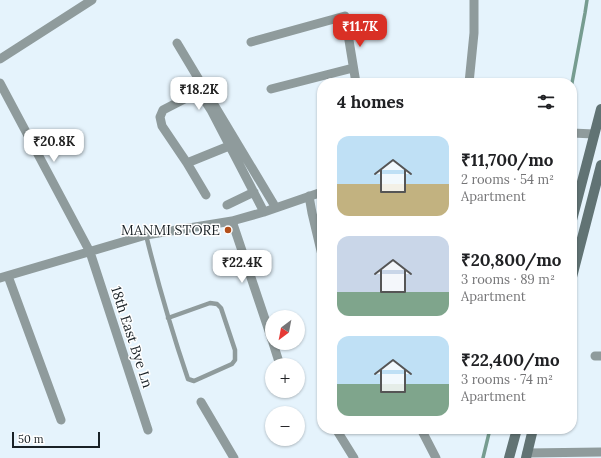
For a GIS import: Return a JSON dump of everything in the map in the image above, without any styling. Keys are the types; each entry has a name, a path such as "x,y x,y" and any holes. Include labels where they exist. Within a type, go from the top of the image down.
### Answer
{"main road":[{"path":"577,200 601,109"},
{"path":"577,258 601,165"},
{"path":"509,458 516,434"},
{"path":"527,456 532,434"}],"street":[{"path":"470,78 474,33 474,0"},
{"path":"0,59 87,1"},
{"path":"251,42 345,16 355,78"},
{"path":"176,43 276,208"},
{"path":"271,89 353,68"},
{"name":"18th East Bye Ln","path":"0,83 90,252 148,430"},
{"path":"206,195 188,163 162,126 160,117 164,110 198,93 202,96 211,110 264,212"},
{"path":"577,133 594,134"},
{"path":"188,163 229,146"},
{"path":"227,205 254,192"},
{"path":"61,420 4,277 146,235 232,221 264,212 317,194"},
{"path":"309,196 317,232"},
{"path":"232,221 265,319"},
{"path":"201,402 234,458"},
{"path":"339,434 354,458"},
{"path":"424,434 436,458"},
{"path":"527,456 601,452"}],"lane":[{"path":"146,235 168,318 188,379 194,381 232,364 235,360 235,350 221,308 217,304 210,303 168,318"}],"waterway":[{"path":"573,78 587,0"},
{"path":"483,458 489,434"}],"place":[{"name":"MANMI STORE","path":"228,230"}]}
